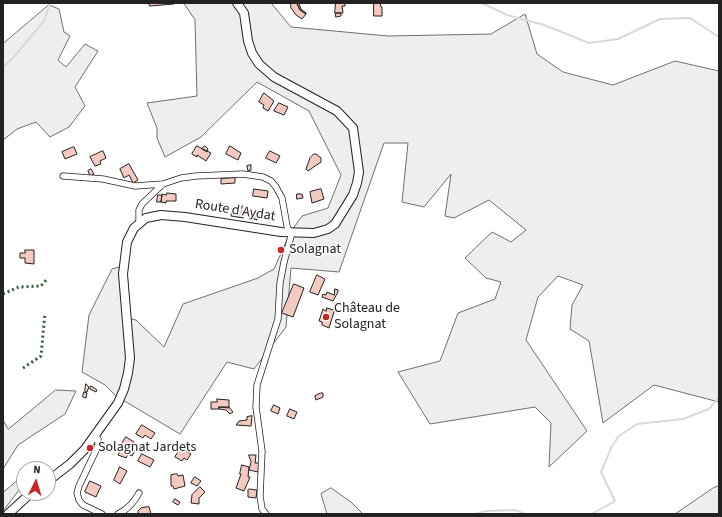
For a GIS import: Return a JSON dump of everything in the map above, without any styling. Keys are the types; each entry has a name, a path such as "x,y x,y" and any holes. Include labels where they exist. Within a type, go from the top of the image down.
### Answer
{"main road":[{"name":"Route d'Aydat","path":"139,223 151,217 167,215 290,233 314,233 328,229 335,224 355,189 359,172 353,128 337,111 274,77 259,64 252,53 248,41 244,13 237,3"},
{"path":"56,475 70,464 95,435 118,403 124,389 130,358 130,344 123,274 127,242 134,228 139,223"},
{"path":"8,514 22,501"}],"street":[{"path":"63,176 103,179 135,186 163,184 181,178 196,176 243,174 263,177 271,181 276,187 282,198 287,226 291,236 280,283 278,319 257,385 257,423 262,451 260,496 264,512 257,514"},
{"path":"139,223 138,217 140,207 163,184"},
{"path":"95,435 98,439 98,446 77,493 79,500 84,505 102,514"},
{"path":"118,514 122,513 135,500 139,492"}],"shaded area":[{"path":"184,3 271,3 291,27 388,36 491,34 525,14 537,54 563,72 613,85 675,61 719,71 719,402 654,385 603,423 589,341 570,329 572,305 583,285 558,276 538,297 526,340 587,431 549,467 551,423 535,407 430,424 398,372 440,361 458,313 495,299 501,282 486,278 465,258 492,232 511,242 526,230 489,200 454,218 445,216 451,174 424,207 402,202 408,143 384,143 339,272 291,268 286,327 254,369 227,362 180,434 116,396 105,385 82,372 89,315 112,269 119,267 123,317 136,320 164,347 183,304 258,278 274,269 290,233 302,216 328,208 341,175 309,111 257,82 201,137 165,157 157,138 157,128 147,103 197,96 195,20"},
{"path":"49,5 59,9 64,32 70,36 58,60 66,67 85,44 98,51 75,87 85,106 69,127 50,137 36,122 17,129 3,140 3,44"},
{"path":"56,390 76,391 65,414 18,445 3,469 3,420 8,429"},
{"path":"16,482 16,494 3,511 3,493"},
{"path":"719,486 719,514 675,514 713,488"},
{"path":"331,488 351,502 363,514 327,514 321,494"}],"building":[{"path":"149,3 174,3 174,4 150,6"},
{"path":"291,3 297,3 300,10 306,14 302,19 296,15 291,8"},
{"path":"297,3 299,3 301,9 306,14 300,10"},
{"path":"336,3 345,3 345,6 342,6 343,13 335,13"},
{"path":"374,3 380,3 382,7 382,16 374,16"},
{"path":"336,13 341,13 341,16 336,17"},
{"path":"264,93 274,101 268,111 263,108 264,105 259,102"},
{"path":"279,103 288,107 284,115 274,111"},
{"path":"197,146 211,153 206,161 197,155 197,157 192,154"},
{"path":"205,146 208,149 207,152 202,149"},
{"path":"230,146 241,153 238,160 226,154"},
{"path":"74,147 77,154 65,159 62,152"},
{"path":"103,151 106,158 100,161 101,164 95,166 90,157"},
{"path":"270,151 280,156 276,163 266,158"},
{"path":"314,154 321,158 321,162 308,171 306,169 310,158"},
{"path":"129,164 138,180 133,183 129,175 124,178 120,169"},
{"path":"251,165 251,170 248,171 247,166"},
{"path":"91,169 94,174 90,176 88,171"},
{"path":"235,178 235,183 221,184 221,179"},
{"path":"254,189 268,191 267,198 253,196"},
{"path":"321,189 324,199 312,203 310,192"},
{"path":"167,193 176,194 176,201 166,201 166,203 161,202 162,194 166,195"},
{"path":"297,194 302,194 303,198 297,199"},
{"path":"158,195 162,195 161,202 157,202"},
{"path":"238,206 242,206 241,210 244,210 243,218 231,216 232,208 238,209"},
{"path":"255,214 258,214 257,220 254,219"},
{"path":"25,250 34,250 34,264 25,263 25,258 20,258 20,253 25,253"},
{"path":"317,275 325,279 318,295 310,292"},
{"path":"294,284 304,288 293,317 282,313"},
{"path":"335,289 338,290 338,292 333,301 322,297 323,294 326,295 327,292 334,295"},
{"name":"Château de Solagnat","path":"327,308 334,309 335,311 329,328 322,325 322,322 319,321 323,309 326,311"},
{"path":"86,384 89,387 87,392 85,391"},
{"path":"91,386 97,390 96,392 90,389"},
{"path":"84,392 87,393 86,398 83,397"},
{"path":"323,393 323,397 316,400 315,396"},
{"path":"217,399 229,400 229,408 219,407 219,409 211,409 211,402 217,402"},
{"path":"274,405 280,408 278,414 271,411"},
{"path":"219,407 229,407 233,412 230,414 226,410 219,409"},
{"path":"290,409 297,412 294,419 287,416"},
{"path":"252,416 251,426 236,425 239,421 247,420 247,417"},
{"path":"142,425 155,433 151,439 145,435 143,438 136,434"},
{"path":"126,437 134,442 132,445 137,447 132,456 128,454 126,458 118,455 123,446 121,445"},
{"path":"181,448 191,454 187,460 184,458 182,461 175,457"},
{"path":"142,454 154,460 150,467 138,461"},
{"path":"249,455 256,455 255,463 259,463 258,472 249,470 251,462"},
{"path":"242,465 249,467 248,477 250,477 244,491 236,488 241,474"},
{"path":"120,467 127,471 120,484 114,480"},
{"path":"177,474 178,476 183,475 185,486 174,489 173,486 171,486 171,475"},
{"path":"195,477 201,481 197,486 191,483"},
{"path":"90,481 101,486 96,497 85,492"},
{"path":"200,487 205,492 199,498 199,504 191,503 192,495"},
{"path":"249,489 257,490 256,498 248,497"},
{"path":"175,499 180,502 178,505 173,502"},
{"path":"149,507 151,514 138,514 138,511 141,508"}],"waterway":[{"path":"3,67 12,59 44,21 50,3"},
{"path":"482,3 507,15 544,25 589,43 618,39 660,19 690,18 719,37"},
{"path":"592,514 615,501 601,472 612,446 619,436 637,424 683,419 709,409 719,397"},
{"path":"475,514 486,511 515,510 525,514"}],"hedge":[{"path":"3,294 19,287 41,286 48,278"},
{"path":"23,368 41,356 45,313"}],"place":[{"name":"Solagnat","path":"281,250"},
{"name":"Château de Solagnat","path":"326,317"},
{"name":"Solagnat Jardets","path":"90,448"}]}
